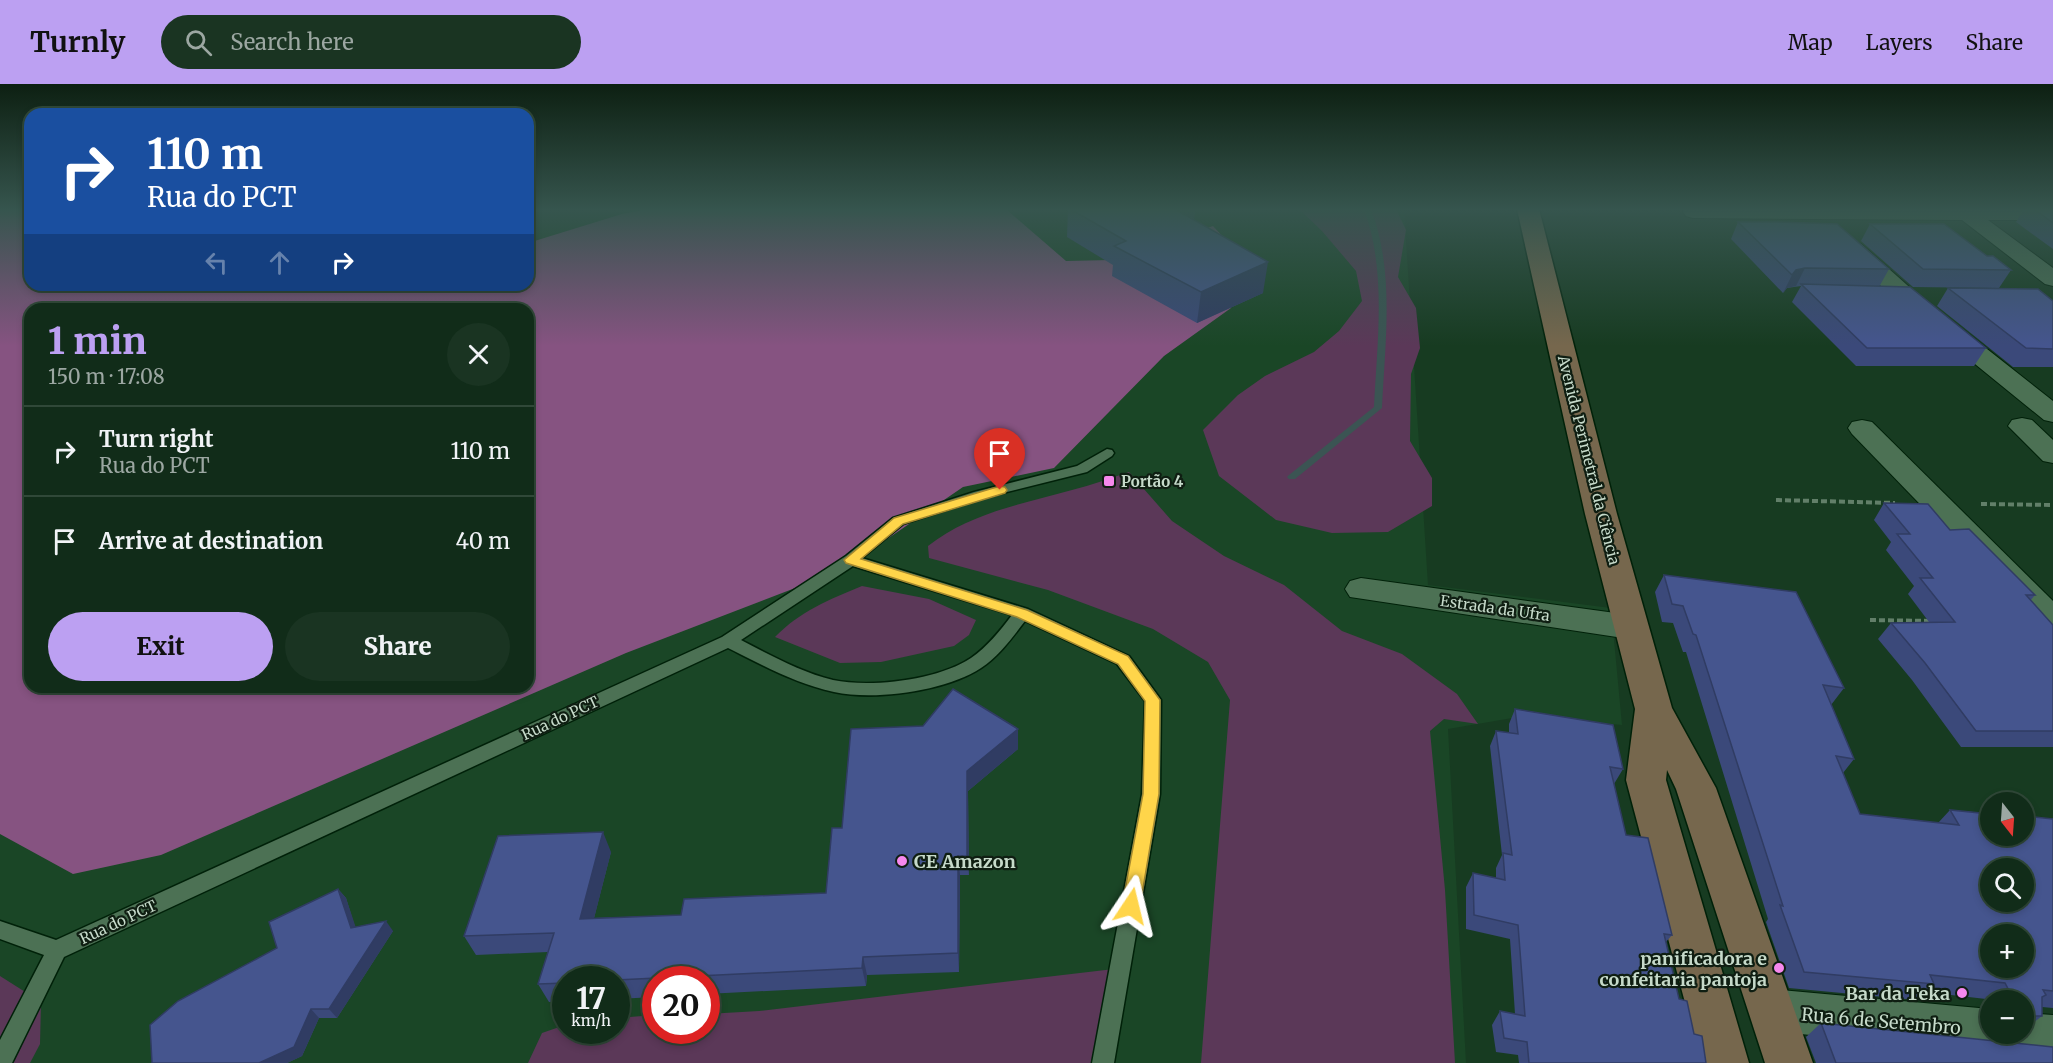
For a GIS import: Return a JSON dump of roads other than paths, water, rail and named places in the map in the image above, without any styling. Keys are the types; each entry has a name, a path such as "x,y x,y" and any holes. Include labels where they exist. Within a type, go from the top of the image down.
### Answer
{"main road":[{"name":"Avenida Perimetral da Ciência","path":"1539,255 1630,627 1654,709 1696,788 1789,1063"},
{"name":"Avenida Perimetral da Ciência","path":"1654,709 1646,780 1725,1063"}],"street":[{"path":"1860,255 1908,298 2053,414"},
{"path":"2010,255 2049,292"},
{"path":"1874,297 1942,298"},
{"path":"2022,426 2053,455"},
{"path":"1862,428 2053,621"},
{"name":"Estrada da Ufra","path":"1361,588 1630,627"},
{"name":"Rua 6 de Setembro","path":"1772,1010 1980,1030"},
{"path":"2034,1036 2053,1037"}],"lane":[{"name":"Rua do PCT","path":"57,950 729,640 851,560 898,521 979,495 1082,469 1107,453"},
{"path":"851,560 1022,613 1123,660 1152,700 1151,794 1103,1063"},
{"path":"729,640 787,670 836,686 889,688 924,684 974,665 998,646 1022,613"},
{"path":"0,930 57,950 0,1063"}],"waterway":[{"path":"1292,477 1378,408 1382,334 1382,278 1379,255"}],"place":[{"name":"Portão 4","path":"1109,481"},
{"name":"CE Amazon","path":"902,861"},
{"name":"panificadora e confeitaria pantoja","path":"1779,968"},
{"name":"Bar da Teka","path":"1962,993"}]}
